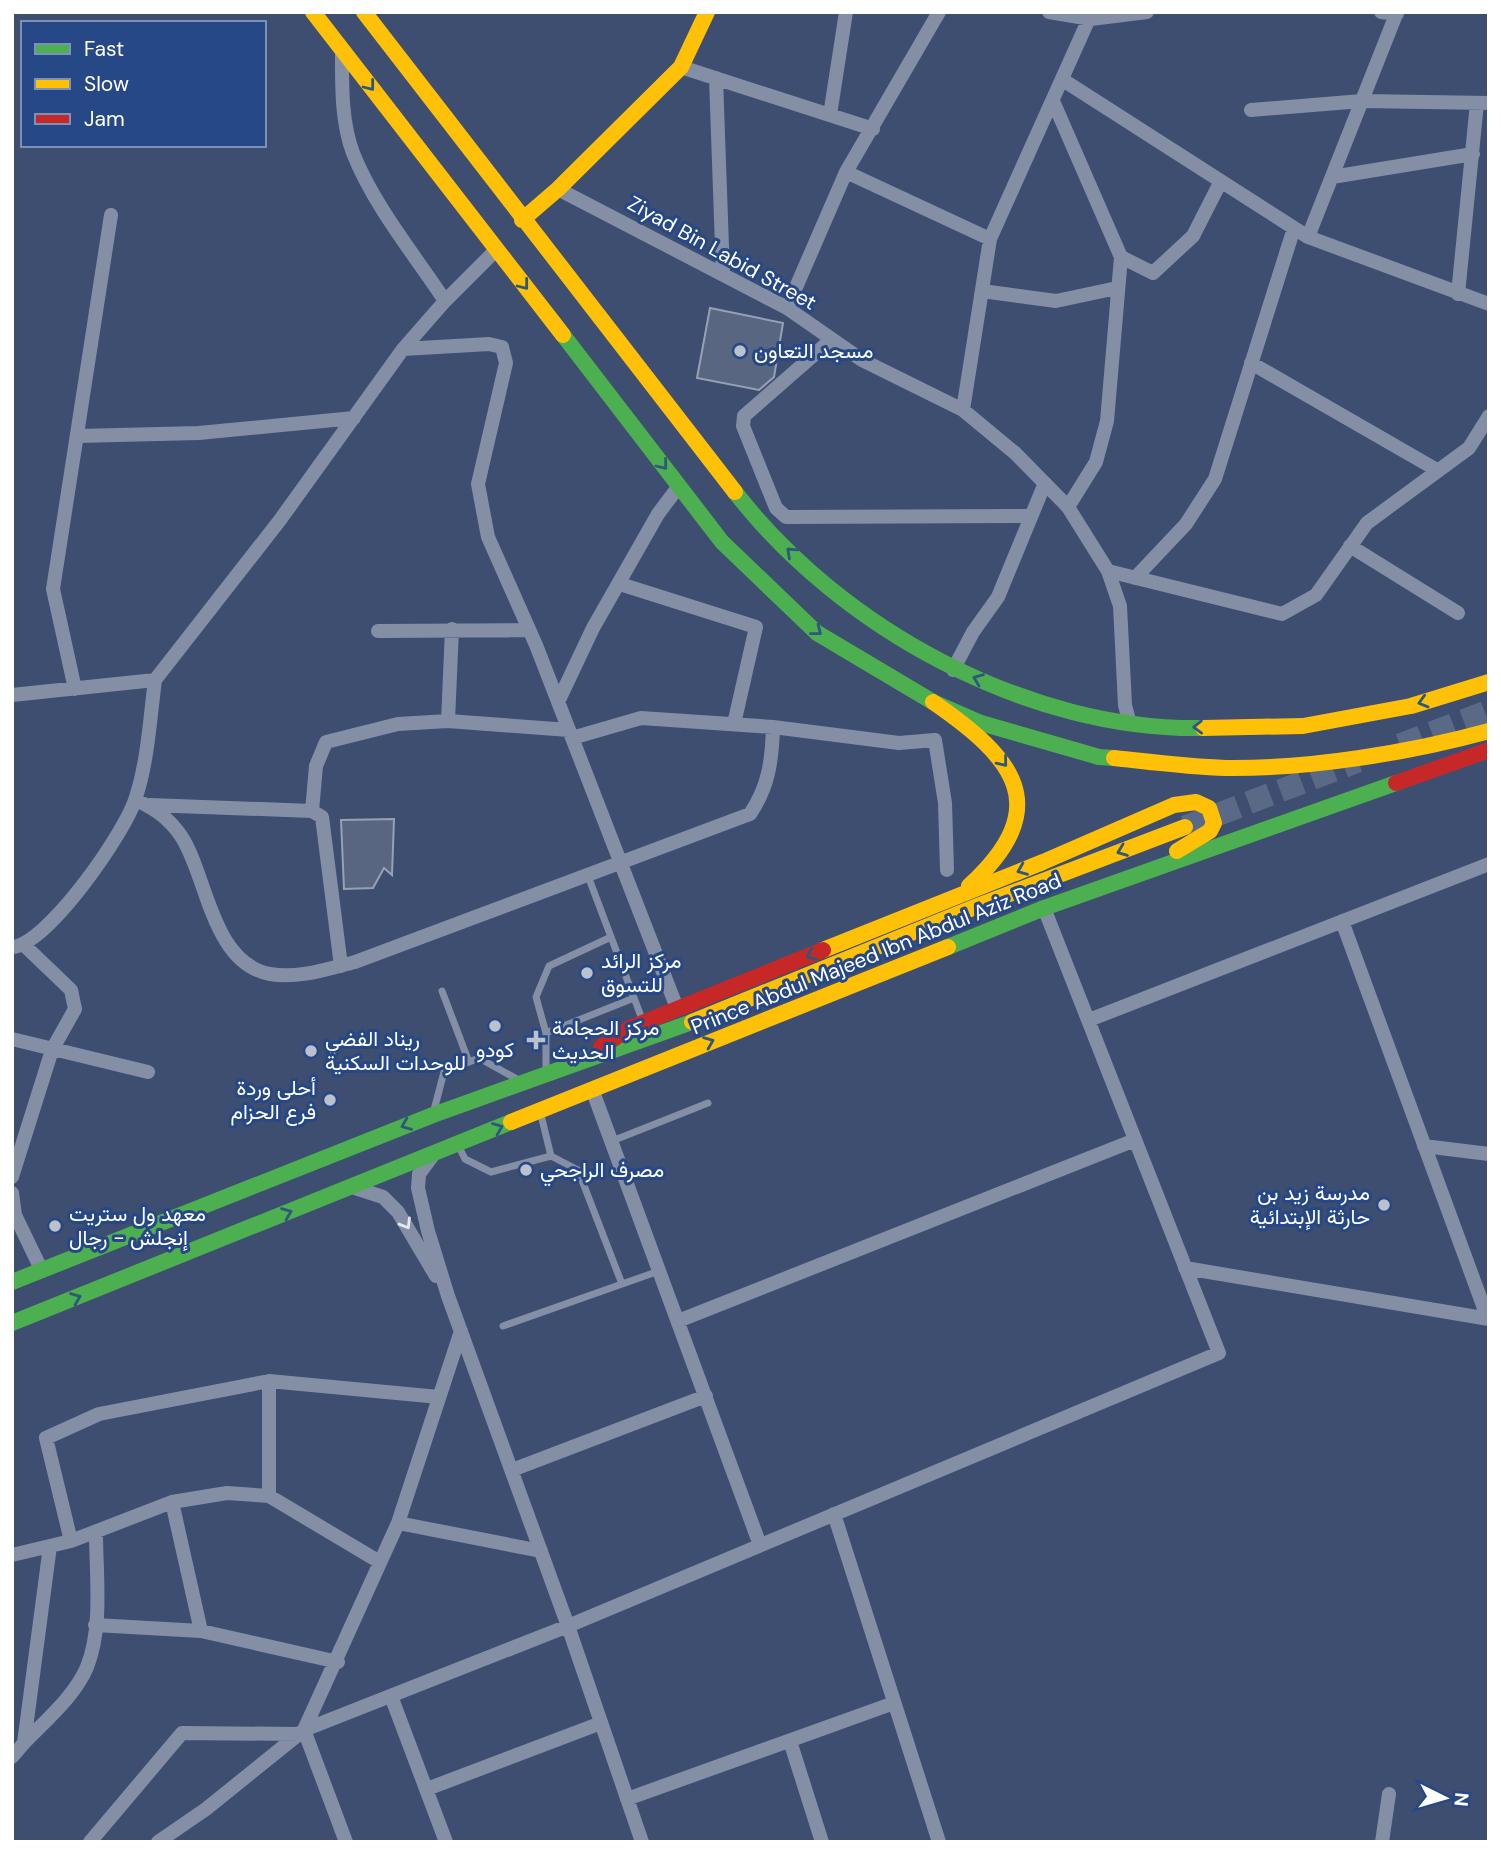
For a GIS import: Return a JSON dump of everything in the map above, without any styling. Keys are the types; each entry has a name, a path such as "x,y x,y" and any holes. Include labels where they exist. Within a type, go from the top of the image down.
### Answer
{"main road":[{"path":"313,12 722,542 817,634 933,702 985,739 1013,774 1017,797 1016,827 1004,850 986,872 956,897"},
{"path":"364,12 522,220 755,518 830,588 891,633 953,670 1025,697 1129,724 1183,727 1303,726 1411,706 1489,682"},
{"path":"522,220 558,189 681,67 707,12"},
{"path":"933,702 981,723 1099,757 1225,768 1305,765 1460,739 1489,731"},
{"name":"Prince Abdul Majeed Ibn Abdul Aziz Road","path":"12,1323 1044,908 1489,750"},
{"path":"572,1065 643,1022 956,897 1174,804 1196,802 1209,808 1214,822 1210,831 1135,876"},
{"name":"Prince Abdul Majeed Ibn Abdul Aziz Road","path":"12,1282 433,1115 650,1039 975,907 1185,827"}],"street":[{"path":"830,115 846,12"},
{"path":"787,308 846,172 939,12"},
{"path":"1049,12 1091,16 1147,12"},
{"path":"1308,236 1397,13 1381,12"},
{"path":"963,410 990,239 1091,16"},
{"path":"342,51 342,100 353,152 379,201 444,301"},
{"path":"681,67 873,129"},
{"path":"716,78 723,275"},
{"path":"1063,80 1308,236 1489,304"},
{"path":"1053,101 1121,257 1107,421 1096,462 1068,507"},
{"path":"1251,110 1362,102 1483,103 1473,154 1458,294"},
{"path":"1332,177 1473,154"},
{"path":"846,172 990,239"},
{"path":"1121,257 1153,273 1193,236 1221,181"},
{"name":"Ziyad Bin Labid Street","path":"558,189 787,308 862,360 963,410 1015,453 1068,507 1108,571 1119,606 1125,705 1129,724"},
{"path":"75,689 52,590 111,215"},
{"path":"1135,578 1186,524 1215,479 1294,228"},
{"path":"12,1177 52,1050 75,1009 71,990 19,947 60,915 141,802 155,680 280,520 403,349 444,301 496,249"},
{"path":"982,291 1056,301 1117,288"},
{"path":"832,339 744,416 743,426 776,508 786,517 1030,516"},
{"path":"403,349 489,344 502,347 506,363 478,484 488,537 571,734 677,1009"},
{"path":"1251,363 1437,470"},
{"path":"1108,571 1282,614 1316,595 1367,523 1469,448 1489,416"},
{"path":"78,436 200,433 354,418"},
{"path":"953,670 973,632 998,597 1045,483"},
{"path":"558,702 593,628 658,514 679,486"},
{"path":"1350,546 1458,613"},
{"path":"620,584 756,627 734,724"},
{"path":"448,721 452,629"},
{"path":"378,631 529,630"},
{"path":"12,695 155,680"},
{"path":"312,811 316,766 326,742 397,724 448,721 571,734 641,718 773,727 899,743 935,740 945,803 947,870"},
{"path":"141,802 162,813 183,837 208,907 240,961 269,974 299,975 341,966 750,814 765,792 772,757 773,727"},
{"path":"141,802 312,811 322,817 326,831 341,966"},
{"path":"1089,1020 1489,864"},
{"path":"158,1842 206,1809 302,1732 568,1626 1219,1353 1044,908"},
{"path":"1185,1268 1488,1319 1342,921"},
{"path":"12,1039 148,1072"},
{"path":"592,1089 760,1545"},
{"path":"12,1125 27,1125"},
{"path":"678,1321 1135,1140"},
{"path":"1424,1146 1489,1154"},
{"path":"434,1154 419,1174 418,1188 448,1296 568,1626 642,1842"},
{"path":"352,1187 383,1197 398,1212 448,1296"},
{"path":"12,1193 15,1214 41,1271"},
{"path":"346,1842 302,1732 338,1662 378,1562 398,1523 461,1331"},
{"path":"71,1541 46,1438 99,1414 269,1381 439,1397"},
{"path":"269,1381 269,1496"},
{"path":"512,1470 706,1396"},
{"path":"12,1555 71,1541 172,1502 227,1493 269,1496 378,1562"},
{"path":"172,1502 201,1631"},
{"path":"834,1514 939,1842"},
{"path":"398,1523 541,1551"},
{"path":"12,1757 61,1704 86,1668 95,1625 96,1532"},
{"path":"24,1743 50,1546"},
{"path":"95,1625 201,1631 338,1662"},
{"path":"391,1696 446,1842"},
{"path":"627,1800 894,1703"},
{"path":"427,1789 601,1723"},
{"path":"90,1842 181,1733 302,1732"},
{"path":"790,1741 822,1842"},
{"path":"1382,1842 1389,1794"}],"lane":[{"path":"588,876 643,1022"},
{"path":"546,1074 546,1033 536,997 548,966 611,937"},
{"path":"442,991 469,1062"},
{"path":"546,1033 634,998"},
{"path":"433,1115 444,1072 469,1062 484,1059 523,1083"},
{"path":"612,1141 708,1103"},
{"path":"540,1111 551,1156 581,1174 622,1284"},
{"path":"457,1144 465,1159 491,1172 551,1156"},
{"path":"503,1326 660,1271"}],"building":[{"name":"مسجد التعاون","path":"710,308 783,323 774,377 759,390 697,378"},
{"path":"394,819 392,875 384,868 373,888 344,889 341,820"}],"tunnel":[{"path":"1400,745 1489,711"},
{"path":"1185,827 1358,761"}],"traffic: fast":[{"path":"563,335 722,542 817,633 933,702 981,723 1099,757 1114,758"},
{"path":"735,492 778,542 828,587 884,628 944,662 1006,691 1071,712 1137,724 1203,728"},
{"path":"948,947 1044,908 1396,783"},
{"path":"12,1282 433,1115 692,1022"},
{"path":"12,1323 511,1122"}],"traffic: slow":[{"path":"313,12 563,335"},
{"path":"364,12 735,492"},
{"path":"522,220 558,189 681,67 707,12"},
{"path":"1203,728 1303,726 1411,706 1489,682"},
{"path":"933,702 985,743 1003,764 1014,785 1017,807 1011,831 996,857 969,886"},
{"path":"1114,758 1212,767 1290,766 1392,753 1489,731"},
{"path":"823,950 1043,862 1174,805 1196,802 1209,808 1214,823 1210,831 1177,851"},
{"path":"692,1022 975,907 1185,827"},
{"path":"511,1122 948,947"}],"traffic: jam":[{"path":"1396,783 1489,750"},
{"path":"601,1047 630,1028 823,950"}],"place":[{"name":"مسجد التعاون","path":"740,351"},
{"name":"مركز الرائد للتسوق","path":"587,973"},
{"name":"كودو","path":"495,1026"},
{"name":"مركز الحجامة الحديث","path":"536,1040"},
{"name":"ريناد الفضي للوحدات السكنية","path":"311,1051"},
{"name":"أحلى وردة فرع الحزام","path":"330,1100"},
{"name":"مصرف الراجحي","path":"526,1170"},
{"name":"مدرسة زيد بن حارثة الإبتدائية","path":"1384,1205"},
{"name":"معهد ول ستريت إنجلش - رجال","path":"55,1226"}]}
